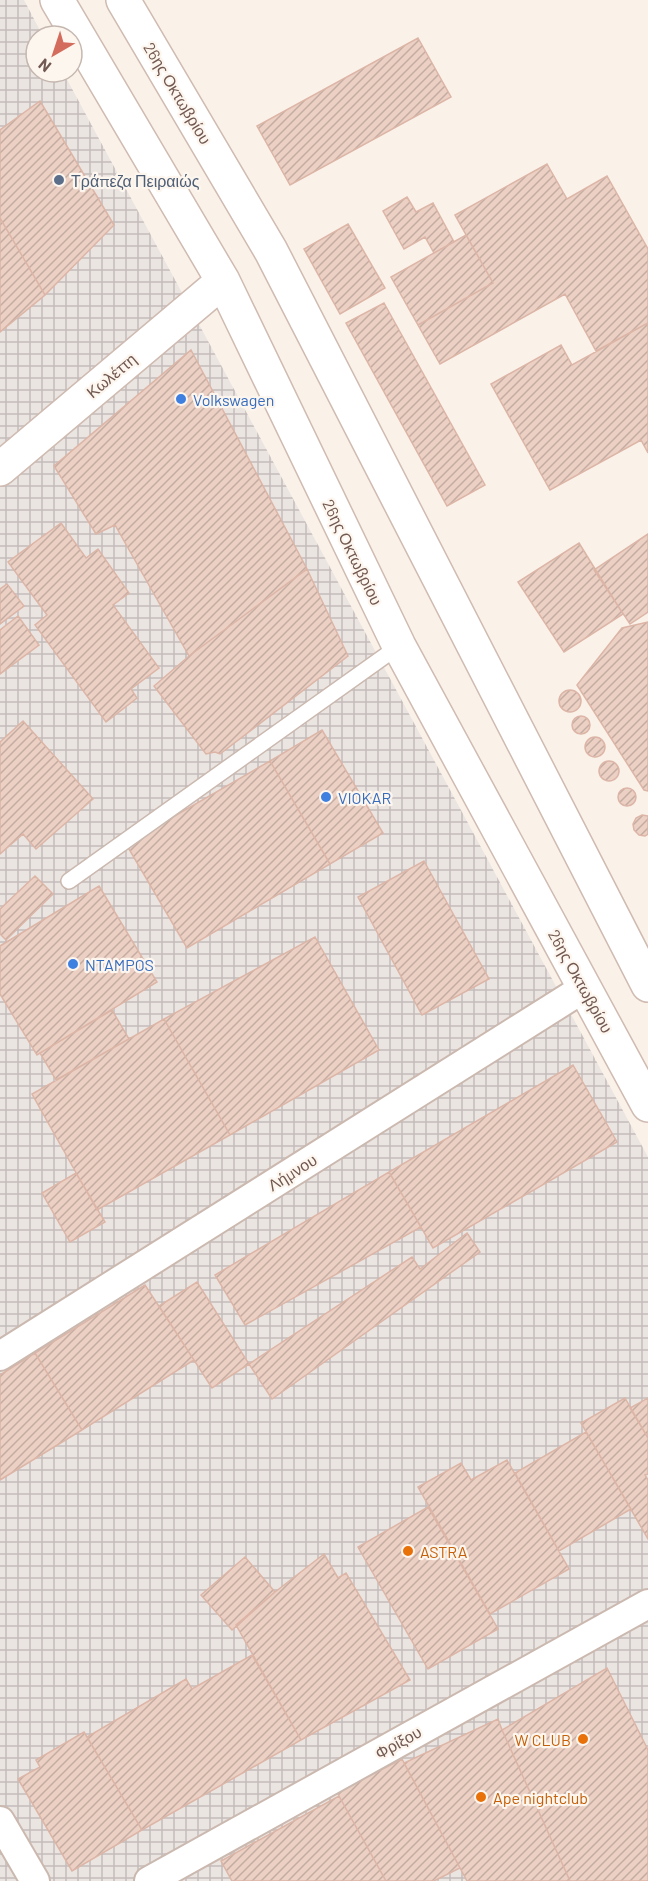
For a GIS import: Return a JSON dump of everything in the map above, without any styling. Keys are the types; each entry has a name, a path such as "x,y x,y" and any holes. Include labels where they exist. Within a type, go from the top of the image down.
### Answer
{"main road":[{"name":"26ης Οκτωβρίου","path":"57,0 223,281 399,646 648,1105"},
{"name":"26ης Οκτωβρίου","path":"123,0 271,251 648,985"},
{"name":"Κωλέττη","path":"0,469 223,281"}],"street":[{"name":"Λήμνου","path":"0,1356 584,988"},
{"name":"Φρίξου","path":"149,1881 648,1604"},
{"path":"0,1821 35,1881"}],"lane":[{"path":"69,881 399,646"}],"shaded area":[{"path":"0,0 24,0 37,24 24,24 24,84 69,84 648,1157 648,1881 0,1881"}],"building":[{"path":"418,38 451,97 290,185 257,126"},
{"path":"40,101 114,225 45,295 0,218 0,130"},
{"path":"547,164 567,199 607,176 648,249 648,323 596,351 565,294 440,364 418,325 493,283 455,215"},
{"path":"407,197 416,212 433,203 454,242 434,253 425,237 404,249 383,211"},
{"path":"0,218 45,295 0,332"},
{"path":"348,224 385,288 340,314 304,249"},
{"path":"466,235 493,283 418,325 391,277"},
{"path":"384,303 485,485 447,506 346,323"},
{"path":"648,323 648,453 641,440 550,490 491,384 561,345 572,365"},
{"path":"191,350 307,569 189,656 115,525 96,534 54,466"},
{"path":"61,523 86,558 98,549 129,593 113,605 159,668 131,689 137,698 106,722 35,625 47,615 8,562"},
{"path":"648,534 648,612 630,624 594,570"},
{"path":"579,543 623,614 564,652 518,582"},
{"path":"307,569 348,656 220,754 215,752 206,754 154,686 189,656"},
{"path":"7,584 24,606 0,624 0,589"},
{"path":"18,616 39,645 0,674 0,630"},
{"path":"648,622 648,791 644,790 577,685 622,628"},
{"path":"570,690 578,693 581,701 578,709 570,712 562,709 559,701 562,693"},
{"path":"581,716 589,721 590,725 585,733 581,734 573,729 572,725 577,717"},
{"path":"23,721 93,799 36,849 23,834 0,854 0,742"},
{"name":"VIOKAR","path":"322,730 383,833 330,864 270,761"},
{"path":"595,737 602,740 605,747 602,754 595,757 588,754 585,747 588,740"},
{"path":"270,761 330,864 187,948 126,844"},
{"path":"609,761 616,764 619,771 616,778 609,781 602,778 599,771 602,764"},
{"path":"623,788 631,788 636,793 634,804 623,806 618,801 618,793"},
{"path":"642,815 648,816 648,834 645,836 639,835 634,830 633,824 636,818"},
{"path":"424,861 489,979 422,1015 358,897"},
{"path":"35,876 53,894 6,940 0,934 0,909"},
{"name":"NTAMPOS","path":"99,886 157,982 37,1055 0,994 0,946"},
{"path":"315,937 379,1050 230,1135 164,1019"},
{"path":"112,1010 129,1039 56,1080 40,1053"},
{"path":"164,1019 230,1135 97,1210 32,1094"},
{"path":"573,1065 617,1142 433,1248 389,1172"},
{"path":"389,1172 421,1227 245,1325 215,1275"},
{"path":"76,1173 105,1222 70,1242 42,1193"},
{"path":"467,1233 480,1252 272,1399 249,1364 412,1257 420,1269"},
{"path":"197,1282 249,1364 212,1388 159,1306"},
{"path":"145,1285 194,1360 82,1430 35,1353"},
{"path":"35,1353 82,1430 0,1480 0,1375"},
{"path":"625,1398 648,1438 648,1474 645,1475 648,1480 648,1539 581,1423"},
{"path":"648,1398 648,1438 630,1408"},
{"path":"586,1432 631,1509 559,1551 515,1473"},
{"path":"507,1460 569,1569 490,1614 418,1487 461,1463 471,1480"},
{"path":"428,1507 498,1629 428,1669 358,1547"},
{"path":"324,1554 338,1578 346,1573 410,1680 301,1740 236,1625"},
{"path":"245,1557 275,1592 232,1630 201,1595"},
{"path":"252,1655 301,1740 142,1830 87,1737 186,1679 192,1689"},
{"path":"607,1668 648,1750 648,1881 570,1881 502,1730"},
{"path":"498,1719 570,1881 467,1881 404,1763"},
{"path":"84,1732 142,1830 72,1871 18,1779 40,1767 36,1760"},
{"path":"402,1759 460,1868 434,1881 386,1881 339,1796 338,1792"},
{"path":"339,1796 386,1881 232,1881 221,1861"}],"place":[{"name":"Τράπεζα Πειραιώς","path":"59,180"},
{"name":"Volkswagen","path":"181,399"},
{"name":"VIOKAR","path":"326,797"},
{"name":"NTAMPOS","path":"73,964"},
{"name":"ASTRA","path":"408,1551"},
{"name":"W CLUB","path":"583,1739"},
{"name":"Ape nightclub","path":"481,1797"}]}
